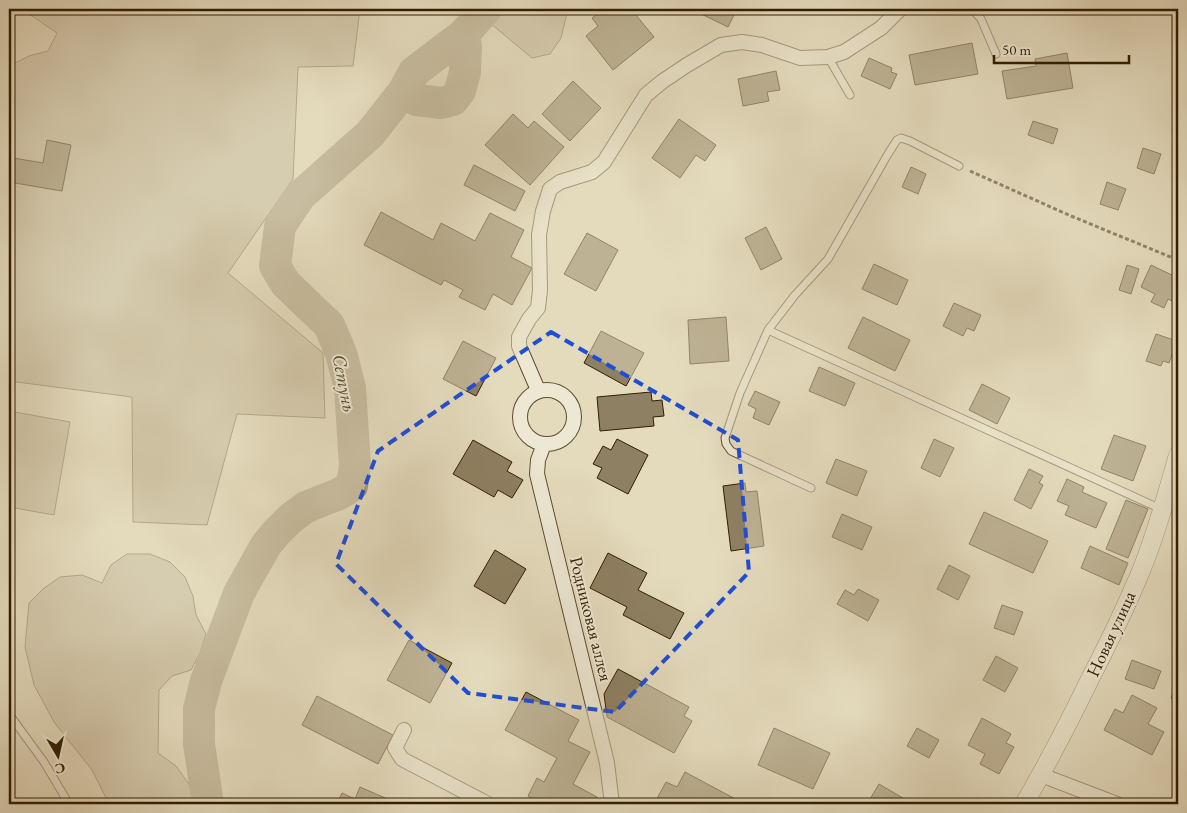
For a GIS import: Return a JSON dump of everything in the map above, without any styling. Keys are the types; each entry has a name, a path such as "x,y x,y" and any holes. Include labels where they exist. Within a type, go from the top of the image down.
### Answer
{"street":[{"path":"538,390 519,346 519,337 538,308 540,290 538,235 550,189 560,182 592,172 604,162 646,95 687,65 721,45 742,42 800,58 828,57 844,52 874,33 900,9"},
{"path":"549,389 559,392 568,399 573,408 574,419 571,430 564,438 555,443 544,444 534,442 525,435 520,425 519,414 522,404 529,396 538,390 549,389"},
{"name":"Родниковая аллея","path":"544,444 538,460 537,474 607,763 612,804"},
{"name":"Новая улица","path":"1024,804 1080,700 1115,630 1142,569 1178,455"},
{"path":"404,730 395,748 402,759 488,804"},
{"path":"1041,775 1117,804"}],"lane":[{"path":"972,9 981,19 996,54"},
{"path":"828,57 850,95"},
{"path":"811,488 731,451 726,444 725,438 740,393 768,330 794,295 828,259 897,140 901,138 910,141 959,166"},
{"path":"768,330 1162,510"},
{"path":"9,714 44,762 70,804"}],"path":[{"path":"959,166 1070,216 1178,260"}],"highlighted area":[{"path":"551,332 738,440 749,572 615,712 468,693 336,564 378,451"}],"shaded area":[{"path":"22,9 360,9 353,66 298,67 293,179 228,273 323,353 325,418 237,414 207,525 133,522 132,397 9,381 9,65 29,56 48,51 57,33"},
{"path":"485,9 568,9 561,38 550,54 532,58 484,18"},
{"path":"9,411 70,422 54,515 9,507"},
{"path":"127,554 150,554 170,562 185,577 193,596 196,615 206,634 200,653 191,670 172,676 159,690 158,753 176,766 189,784 196,804 109,804 92,770 54,722 34,685 25,647 29,603 43,589 60,577 82,575 102,583 111,565"}],"building":[{"path":"604,9 631,9 654,37 613,70 586,36 598,26 592,18"},
{"path":"691,9 737,9 728,27"},
{"path":"972,43 978,74 915,85 909,55"},
{"path":"1067,53 1073,88 1007,99 1002,71 1036,66 1035,59"},
{"path":"869,58 892,68 891,72 897,74 890,89 861,76"},
{"path":"776,71 780,90 767,92 769,101 743,106 738,79"},
{"path":"573,81 601,108 570,141 542,114"},
{"path":"513,114 528,128 534,121 564,147 530,185 485,145"},
{"path":"679,119 716,145 705,161 696,155 680,178 652,158"},
{"path":"1033,121 1058,129 1053,144 1028,135"},
{"path":"47,140 71,145 62,191 9,182 13,158 43,163"},
{"path":"1143,148 1161,154 1154,174 1137,168"},
{"path":"474,165 525,191 515,211 464,185"},
{"path":"911,167 926,174 918,194 902,187"},
{"path":"1107,182 1126,189 1118,210 1100,204"},
{"path":"381,212 433,240 441,223 475,241 490,213 524,230 511,257 532,268 512,305 493,294 485,310 459,297 463,290 444,280 441,285 364,245"},
{"path":"1178,212 1178,232 1173,230"},
{"path":"766,227 782,259 761,270 745,238"},
{"path":"587,233 618,250 596,291 564,274"},
{"path":"874,264 908,280 897,305 862,289"},
{"path":"1127,265 1139,269 1131,294 1119,290"},
{"path":"1151,265 1178,278 1178,304 1168,299 1164,308 1151,302 1155,294 1141,287"},
{"path":"954,303 981,315 974,331 967,328 963,336 943,326"},
{"path":"726,317 729,361 690,364 688,320"},
{"path":"863,317 910,340 895,371 848,348"},
{"path":"601,331 644,353 626,386 584,363"},
{"path":"1156,334 1177,341 1169,363 1163,361 1161,366 1146,361"},
{"path":"463,341 496,358 476,396 443,379"},
{"path":"819,367 855,383 845,406 809,391"},
{"path":"982,384 1010,398 997,424 969,410"},
{"path":"755,391 780,402 769,425 753,418 756,409 748,405"},
{"path":"651,392 652,401 662,400 664,416 653,417 654,426 600,431 597,397"},
{"path":"1114,435 1146,446 1133,481 1101,469"},
{"path":"617,439 648,455 628,494 597,478 602,468 593,464 603,446 611,450"},
{"path":"934,439 954,448 940,477 921,468"},
{"path":"473,440 512,462 507,471 523,480 512,498 498,490 494,497 453,474"},
{"path":"836,459 867,471 857,496 826,483"},
{"path":"1029,469 1043,476 1039,483 1043,485 1031,509 1014,500"},
{"path":"1067,479 1084,487 1082,492 1107,503 1096,528 1065,515 1069,506 1057,501"},
{"path":"745,483 746,492 757,491 764,546 731,551 723,486"},
{"path":"1126,500 1148,509 1128,558 1106,549"},
{"path":"984,512 1048,541 1033,573 969,544"},
{"path":"842,514 872,527 862,550 832,537"},
{"path":"1090,546 1128,563 1119,585 1081,568"},
{"path":"495,550 526,569 505,604 474,586"},
{"path":"608,553 647,573 638,590 684,613 670,639 623,615 627,607 590,588"},
{"path":"949,565 970,576 958,600 937,589"},
{"path":"858,589 879,600 868,621 837,604 845,590 854,595"},
{"path":"1002,605 1023,612 1014,635 994,628"},
{"path":"409,640 452,663 430,703 387,680"},
{"path":"996,656 1018,668 1005,692 983,680"},
{"path":"1132,660 1161,671 1154,689 1125,679"},
{"path":"618,669 689,707 684,716 692,721 674,753 607,717 604,694"},
{"path":"1178,678 1178,701 1171,698"},
{"path":"526,692 579,720 568,741 590,752 573,784 597,797 593,804 542,804 528,796 537,778 544,782 557,758 505,730"},
{"path":"1132,695 1157,708 1148,724 1164,732 1152,755 1104,730 1115,709 1123,713"},
{"path":"317,696 393,735 378,764 302,725"},
{"path":"982,718 1011,734 1006,743 1014,747 999,774 980,764 985,754 968,745"},
{"path":"774,728 830,753 813,789 758,765"},
{"path":"917,728 939,740 929,758 907,746"},
{"path":"685,772 741,802 740,804 654,804 666,782 677,787"},
{"path":"879,784 913,804 867,804"},
{"path":"360,787 397,803 337,804 342,793 355,799"}],"waterway":[{"name":"Сетунь","path":"208,804 199,744 199,709 206,681 239,593 266,545 277,532 306,507 339,494 352,486 355,465 350,388 341,353 329,325 286,284 275,266 280,226 300,196 370,134 403,92 414,72 464,34 486,9"},
{"path":"403,92 417,100 441,103 453,100 460,91 465,72 466,47 464,34"}]}
